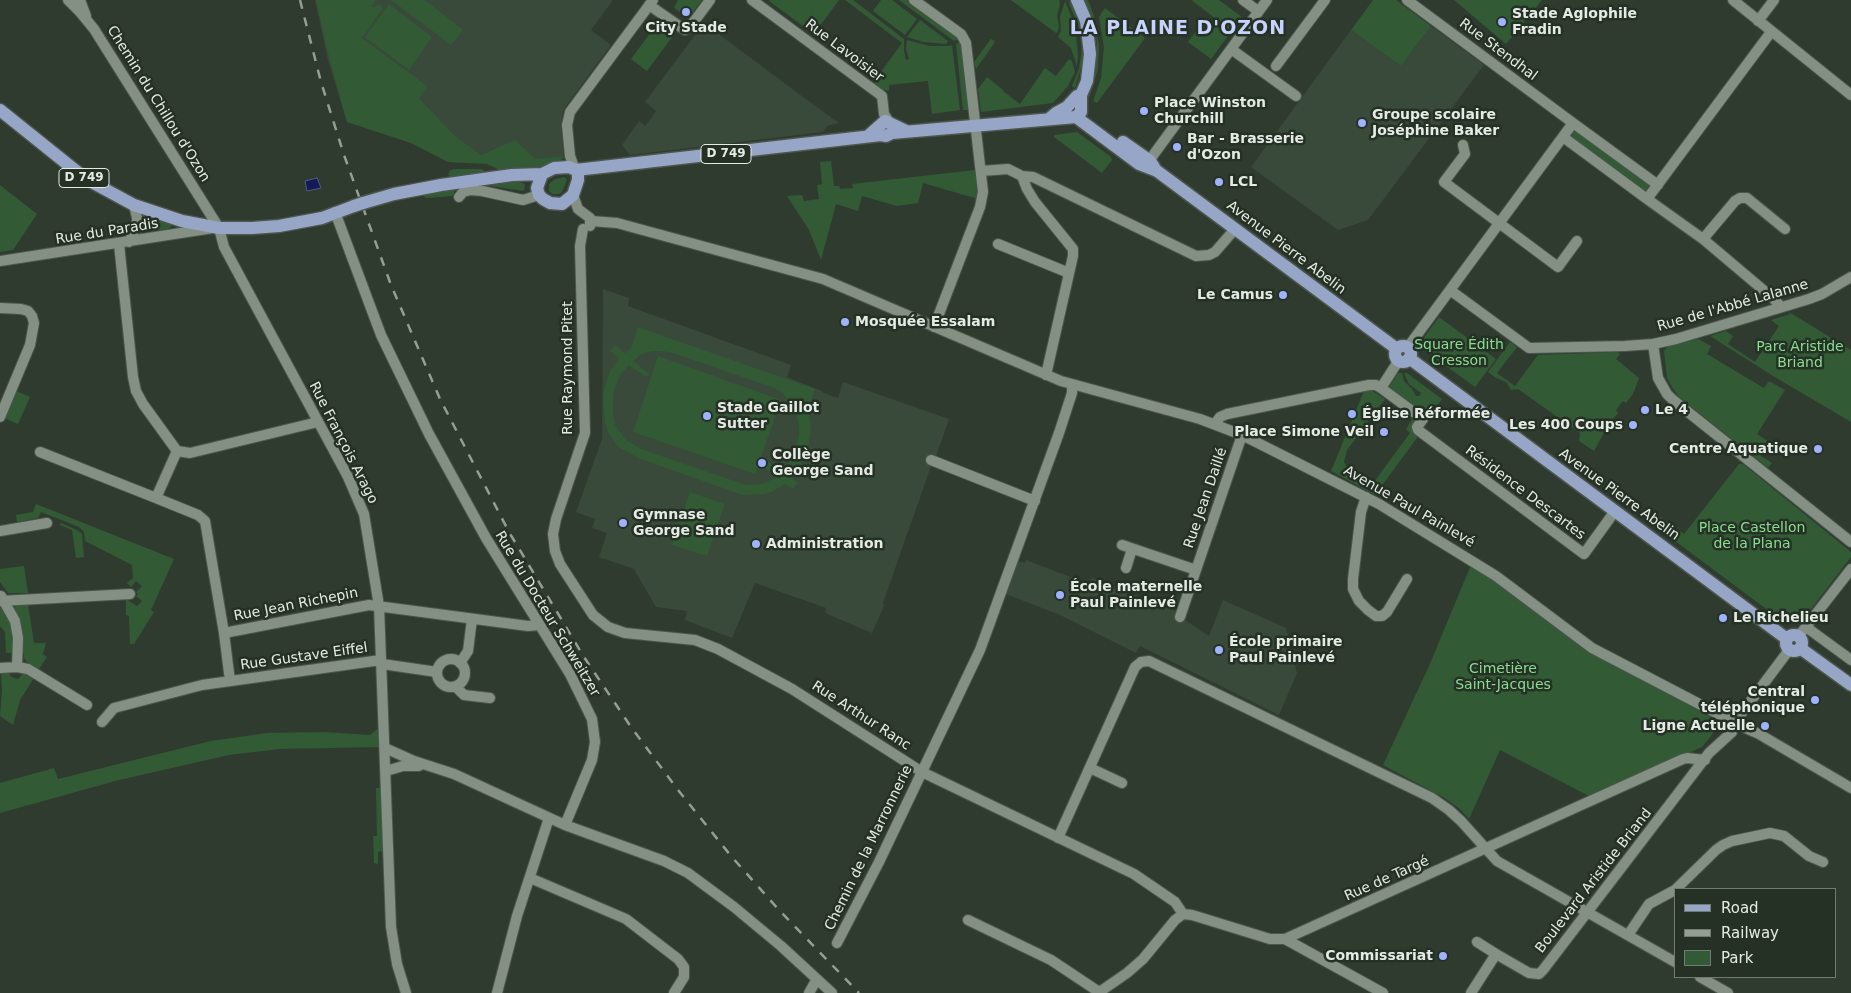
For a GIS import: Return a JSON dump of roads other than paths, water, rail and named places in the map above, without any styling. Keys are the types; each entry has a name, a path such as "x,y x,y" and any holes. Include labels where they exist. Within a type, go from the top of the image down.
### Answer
{"main road":[{"path":"1075,108 1087,81 1090,68 1090,41 1086,21 1077,0"},
{"name":"D 749","path":"575,169 866,138 886,126 908,132 1050,118 1056,113 1075,108"},
{"name":"Avenue Pierre Abelin","path":"1075,108 1139,164 1151,166 1616,511 1796,640 1851,685"},
{"name":"D 749","path":"0,110 86,179 134,205 182,221 219,228 279,226 310,221 358,204 416,189 512,175 542,174"},
{"path":"512,175 529,182 538,192 550,203 562,204 573,195 575,169 554,168 542,174 538,192"}],"street":[{"name":"Chemin du Chillou d'Ozon","path":"68,0 88,21 219,228"},
{"path":"80,0 88,21"},
{"path":"575,169 567,122 570,112 651,2 681,28 687,30 710,0"},
{"path":"914,0 961,34 965,40 983,192 982,202 934,326"},
{"path":"1243,0 1258,11"},
{"path":"1151,166 1159,146 1267,0"},
{"path":"1733,0 1851,95"},
{"path":"1758,21 1774,0"},
{"name":"Rue Lavoisier","path":"756,1 882,96 886,126"},
{"path":"1276,66 1319,2"},
{"name":"Rue Stendhal","path":"1414,2 1658,185"},
{"path":"1648,199 1771,32"},
{"path":"1231,49 1296,96"},
{"path":"1215,424 1227,414 1369,385 1376,385 1381,388 1403,354 1574,123"},
{"path":"1563,137 1703,239 1781,307"},
{"path":"1463,145 1466,154 1444,182 1558,267 1577,241"},
{"path":"981,171 1008,169 1022,176 1033,177 1196,256 1209,255 1216,252 1235,229"},
{"path":"1022,176 1034,202 1073,249 1046,375"},
{"path":"459,197 463,192 471,190 523,200 538,192"},
{"path":"573,195 578,210 585,218"},
{"path":"1703,239 1735,201 1740,198 1747,198 1785,229"},
{"path":"562,204 585,218"},
{"path":"134,205 137,224 124,243 133,377 136,391 143,404 177,451 190,453 318,422"},
{"name":"Rue du Docteur Schweitzer","path":"335,212 381,334 429,434 486,538 570,674 592,719 595,742 592,760 565,825"},
{"name":"Avenue Paul Painlevé","path":"585,218 617,223 823,279 1046,375 1215,424 1242,436 1366,497 1496,576 1592,648 1737,721 1851,788"},
{"name":"Rue Raymond Pitet","path":"553,534 584,432 580,246 583,228 579,225 585,218"},
{"name":"Rue du Paradis","path":"0,261 219,228"},
{"name":"Rue François Arago","path":"219,228 224,247 231,261 348,477 364,514 379,606 391,927 397,964 406,993"},
{"path":"998,244 1069,273"},
{"name":"Rue de l'Abbé Lalanne","path":"1450,290 1529,348 1538,349 1653,344 1676,339 1822,294 1851,277"},
{"path":"0,308 28,311 32,316 34,324 28,351 0,417"},
{"path":"1653,344 1658,378 1667,394 1673,400 1851,542"},
{"name":"Chemin de la Marronnerie","path":"837,944 879,862 980,650 1067,408 1072,393 1072,384"},
{"name":"Résidence Descartes","path":"1381,388 1423,419 1417,427 1418,430 1584,554 1616,511"},
{"name":"Rue Jean Daillé","path":"1180,618 1242,436"},
{"path":"156,498 177,451"},
{"name":"Rue Jean Richepin","path":"40,452 198,515 205,521 224,633 370,605 528,626 539,624"},
{"path":"931,460 1034,501"},
{"path":"1366,497 1361,512 1353,589 1359,601 1376,616 1382,616 1387,612 1407,579"},
{"path":"0,531 48,523"},
{"name":"Rue Arthur Ranc","path":"553,534 555,551 565,575 592,615 608,627 625,634 694,640 711,646 792,689 922,772 1134,874 1175,902 1183,914"},
{"name":"Rue Jean Daillé","path":"1122,545 1196,570"},
{"path":"1126,568 1132,549"},
{"path":"1737,721 1851,569"},
{"path":"17,667 18,638 15,622 1,599 130,594"},
{"path":"460,663 468,651 472,618"},
{"name":"Rue Gustave Eiffel","path":"224,633 230,681"},
{"path":"1796,640 1851,660"},
{"path":"456,687 462,681 464,670 460,663 453,660 445,661 438,668 437,672 439,679 444,685 456,687 464,695 490,698"},
{"path":"1058,838 1135,667 1141,662 1149,661 1432,798 1461,821 1485,850 1497,861 1674,961"},
{"name":"Rue Gustave Eiffel","path":"102,722 114,708 202,685 381,662 437,672"},
{"path":"0,668 17,667 28,669 87,705"},
{"name":"Boulevard Aristide Briand","path":"1496,954 1529,973 1539,974 1704,760 1732,732 1728,726 1737,721"},
{"path":"385,754 441,769 565,825 664,861 688,873 754,924 832,993"},
{"name":"Rue de Targé","path":"1285,939 1683,759 1704,760"},
{"path":"386,771 414,765 441,769"},
{"path":"1090,768 1122,783"},
{"path":"497,993 517,916 549,818"},
{"path":"1677,888 1722,845 1770,833 1784,836 1810,856 1823,862"},
{"path":"530,878 626,920 678,959 684,967 684,977 674,993"},
{"path":"1628,936 1649,904 1674,891"},
{"path":"968,920 1051,960 1098,993 1143,959 1175,920 1183,914 1192,915 1270,939 1285,939 1383,993"},
{"path":"1472,993 1496,954 1477,942"},
{"path":"1702,978 1728,993"},
{"path":"808,993 817,979"}],"railway":[{"path":"300,0 321,82 344,155 391,285 440,399 509,532 584,657 631,727 678,790 731,856 779,910 859,993"}],"place":[{"name":"City Stade","path":"686,12"},
{"name":"Stade Aglophile Fradin","path":"1502,22"},
{"name":"Place Winston Churchill","path":"1144,111"},
{"name":"Groupe scolaire Joséphine Baker","path":"1362,123"},
{"name":"Bar - Brasserie d'Ozon","path":"1177,147"},
{"name":"LCL","path":"1219,182"},
{"name":"Le Camus","path":"1283,295"},
{"name":"Mosquée Essalam","path":"845,322"},
{"name":"Le 4","path":"1645,410"},
{"name":"Église Réformée","path":"1352,414"},
{"name":"Stade Gaillot Sutter","path":"707,416"},
{"name":"Les 400 Coups","path":"1633,425"},
{"name":"Place Simone Veil","path":"1384,432"},
{"name":"Centre Aquatique","path":"1818,449"},
{"name":"Collège George Sand","path":"762,463"},
{"name":"Gymnase George Sand","path":"623,523"},
{"name":"Administration","path":"756,544"},
{"name":"École maternelle Paul Painlevé","path":"1060,595"},
{"name":"Le Richelieu","path":"1723,618"},
{"name":"École primaire Paul Painlevé","path":"1219,650"},
{"name":"Central téléphonique","path":"1815,700"},
{"name":"Ligne Actuelle","path":"1765,726"},
{"name":"Commissariat","path":"1443,956"}],"district":[{"name":"LA PLAINE D'OZON","path":"1178,29"}],"park label":[{"name":"Square Édith Cresson","path":"1459,354"},
{"name":"Parc Aristide Briand","path":"1800,356"},
{"name":"Place Castellon de la Plana","path":"1752,536"},
{"name":"Cimetière Saint-Jacques","path":"1503,678"}]}
